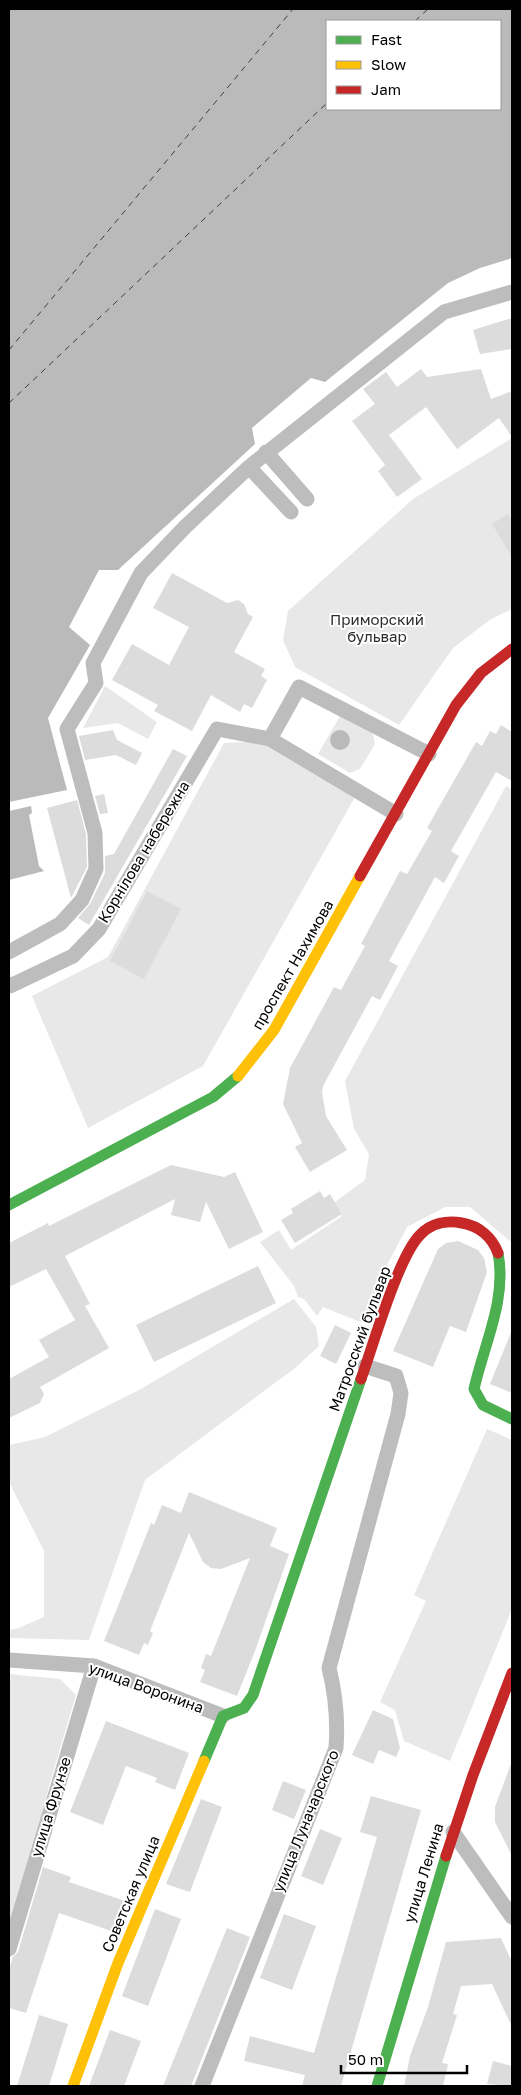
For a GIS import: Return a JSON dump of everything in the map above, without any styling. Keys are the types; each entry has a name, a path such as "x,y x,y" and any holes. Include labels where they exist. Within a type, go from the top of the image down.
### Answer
{"street":[{"path":"9,952 60,924 82,900 96,869 95,833 67,729 96,683 93,663 141,573 185,527 266,452 444,312 512,292"},
{"path":"266,452 307,499"},
{"path":"249,467 291,512"},
{"name":"проспект Нахимова","path":"9,1205 213,1097 242,1072 274,1030 468,687 492,663 512,649"},
{"path":"396,814 270,739 298,687 429,754"},
{"name":"Корнілова набережна","path":"10,985 73,956 99,930 217,729 270,739"},
{"name":"Матросский бульвар","path":"223,1716 244,1708 252,1695 303,1556 365,1366 410,1246 418,1235 431,1227 445,1222 462,1222 474,1225 495,1242 502,1257 503,1281 475,1382 475,1395 482,1405 512,1419"},
{"name":"улица Луначарского","path":"202,2086 336,1748 338,1723 336,1697 329,1668 398,1414 401,1393 396,1376 365,1366"},
{"name":"улица Воронина","path":"9,1660 94,1666 223,1716"},
{"name":"улица Фрунзе","path":"9,1949 94,1666"},
{"name":"улица Ленина","path":"377,2086 452,1832 487,1735 512,1673"},
{"name":"Советская улица","path":"73,2086 118,1963 223,1716"},
{"path":"452,1832 473,1857 512,1917"}],"green space":[{"name":"Приморский бульвар","path":"512,438 512,609 491,619 453,648 399,725 295,667 283,640 288,611 413,499"},
{"path":"105,686 157,722 148,739 118,723 83,728"},
{"path":"340,716 373,734 375,744 360,769 350,773 318,754"},
{"path":"259,741 355,797 203,1066 88,1128 32,996 108,957 224,743"},
{"path":"506,786 512,789 512,1243 470,1207 445,1207 407,1227 385,1269 363,1323 323,1307 317,1316 304,1299 298,1297 294,1286 260,1242 279,1230 291,1250 342,1216 335,1202 365,1180 369,1154 354,1129 345,1081"},
{"path":"294,1299 316,1327 319,1346 295,1368 145,1480 89,1640 9,1638 9,1630 44,1617 44,1551 9,1482 9,1445 45,1437 141,1389"},
{"path":"487,1429 512,1440 512,1609 450,1761 404,1741 395,1710 380,1702 426,1601 414,1595"},
{"path":"9,1674 60,1679 76,1695 49,1786 9,1942"}],"shaded area":[{"path":"9,9 512,9 512,258 480,268 448,283 325,382 311,378 252,428 255,444 118,570 99,570 69,627 90,645 48,718 67,790 9,802"},
{"path":"336,730 344,730 350,736 350,744 344,750 336,750 330,744 330,736"},
{"path":"31,806 32,813 29,815 39,866 44,871 9,880 9,811"}],"building":[{"path":"512,318 512,349 480,354 473,330"},
{"path":"421,369 427,377 481,369 491,399 512,391 512,437 499,418 457,449 426,407 389,435 422,479 397,497 378,471 385,465 352,421 375,404 363,389 386,372 397,387"},
{"path":"508,514 512,521 512,557 492,524"},
{"path":"172,573 227,603 238,600 244,604 248,614 253,617 234,652 265,669 261,676 267,680 252,708 244,704 240,712 211,695 192,731 154,711 158,705 112,680 132,644 169,665 189,627 153,608"},
{"path":"501,725 512,732 512,781 496,772 451,851 459,856 444,883 435,877 389,961 398,966 380,1000 372,996 323,1086 322,1092 326,1116 347,1150 310,1172 295,1147 302,1143 283,1104 290,1068 334,987 341,990 365,946 361,944 400,871 407,874 432,831 427,828 476,742 482,746 490,731 496,734"},
{"path":"113,730 117,740 142,753 136,765 116,755 85,760 79,736"},
{"path":"173,749 187,756 89,925 78,918 90,904 105,873 105,856 114,854"},
{"path":"104,794 108,813 100,814 95,796"},
{"path":"77,800 86,834 87,867 71,898 47,808"},
{"path":"147,891 181,909 144,979 110,961"},
{"path":"171,1165 224,1177 235,1172 263,1232 229,1249 206,1202 200,1222 171,1215 175,1199 65,1256 90,1304 85,1306 109,1348 40,1387 44,1394 40,1403 9,1418 9,1379 49,1357 39,1340 75,1320 46,1269 9,1287 9,1243 48,1223 49,1226"},
{"path":"320,1191 324,1198 330,1194 342,1214 295,1243 281,1220 293,1213 291,1209"},
{"path":"458,1241 478,1250 484,1258 487,1272 466,1332 450,1326 433,1367 393,1351 438,1249 446,1243"},
{"path":"258,1266 276,1303 154,1362 136,1325"},
{"path":"335,1325 351,1333 336,1364 320,1356"},
{"path":"512,1330 512,1393 490,1384"},
{"path":"189,1492 277,1528 270,1546 289,1554 237,1696 200,1682 205,1670 201,1668 206,1654 211,1656 250,1558 221,1569 211,1568 203,1562 189,1533 150,1631 153,1633 148,1645 144,1643 139,1655 104,1641 151,1523 154,1525 162,1505 181,1513"},
{"path":"373,1710 393,1719 400,1748 396,1757 379,1750 373,1764 352,1755"},
{"path":"106,1721 189,1753 175,1790 155,1782 157,1778 126,1766 103,1825 70,1812"},
{"path":"512,1761 512,1856 495,1822 495,1807"},
{"path":"283,1781 306,1790 294,1819 272,1810"},
{"path":"371,1796 421,1810 341,2086 302,2086 305,2075 244,2061 250,2036 314,2053 377,1837 360,1832"},
{"path":"201,1799 222,1807 190,1892 166,1884"},
{"path":"320,1829 342,1838 323,1885 301,1876"},
{"path":"43,1867 71,1877 69,1882 125,1901 114,1932 59,1913 26,2013 9,2008 9,1969 13,1957 18,1952"},
{"path":"155,1909 181,1919 148,2006 122,1996"},
{"path":"284,1914 316,1926 292,1990 260,1978"},
{"path":"227,1928 250,1937 191,2086 163,2086"},
{"path":"501,1938 512,1962 512,2027 492,1984 461,1986 453,2014 457,2015 442,2063 448,2064 443,2086 404,2086 410,2056 428,2007 446,1942"},
{"path":"39,2015 68,2024 49,2086 17,2086"},
{"path":"110,2030 141,2041 124,2086 89,2086"},
{"path":"493,2061 512,2066 512,2086 487,2084"}],"ferry route":[{"path":"9,350 293,9"},
{"path":"416,20 428,9"},
{"path":"9,403 326,104"}],"traffic: fast":[{"path":"9,1205 213,1097 238,1076"},
{"path":"498,1253 500,1270 497,1305 474,1389 483,1405 512,1419"},
{"path":"204,1761 223,1716 244,1708 253,1695 361,1379"},
{"path":"377,2086 446,1856"}],"traffic: slow":[{"path":"238,1076 274,1030 360,876"},
{"path":"73,2086 118,1963 204,1761"}],"traffic: jam":[{"path":"360,876 456,705 481,673 512,649"},
{"path":"361,1379 403,1262 412,1246 424,1231 434,1225 445,1222 468,1224 484,1233 498,1253"},
{"path":"446,1856 473,1775 512,1673"}]}
